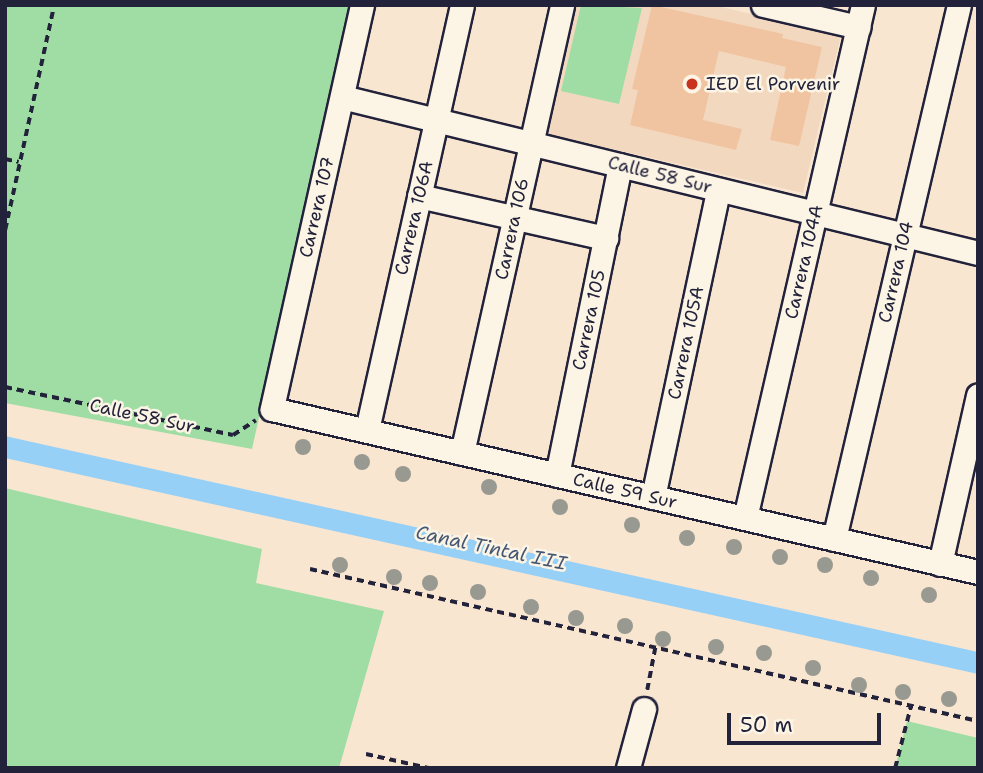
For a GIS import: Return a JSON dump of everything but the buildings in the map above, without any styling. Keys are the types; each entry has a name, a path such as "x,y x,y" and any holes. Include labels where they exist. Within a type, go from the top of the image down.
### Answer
{"street":[{"name":"Carrera 107","path":"272,409 362,5"},
{"name":"Carrera 106A","path":"367,430 461,5"},
{"name":"Carrera 106","path":"462,453 562,5"},
{"path":"763,5 860,16"},
{"name":"Carrera 104","path":"834,539 958,5"},
{"name":"Carrera 104A","path":"745,518 860,16"},
{"name":"Calle 58 Sur","path":"342,97 978,253"},
{"name":"Carrera 105","path":"557,475 621,166"},
{"name":"Carrera 105A","path":"653,497 719,190"},
{"path":"419,197 606,238"},
{"path":"940,564 978,395"},
{"name":"Calle 59 Sur","path":"272,409 978,572"},
{"path":"628,768 644,709"}],"path":[{"path":"5,230 54,5"},
{"path":"5,159 19,162"},
{"name":"Calle 58 Sur","path":"5,387 233,435 272,409"},
{"path":"310,569 978,721"},
{"path":"644,709 655,648"},
{"path":"895,768 911,705"},
{"path":"366,754 428,768"}],"shaded area":[{"name":"IED El Porvenir","path":"574,5 713,5 841,35 803,193 544,133"}],"green space":[{"path":"5,5 351,5 252,449 5,403"},
{"path":"581,5 642,8 619,104 561,91"},
{"path":"5,488 262,549 256,583 384,611 339,768 5,768"},
{"path":"907,721 978,738 978,768 895,768"}],"water":[{"name":"Canal Tintal III","path":"5,436 978,652 978,674 5,458"}],"place":[{"name":"IED El Porvenir","path":"692,84"}]}
